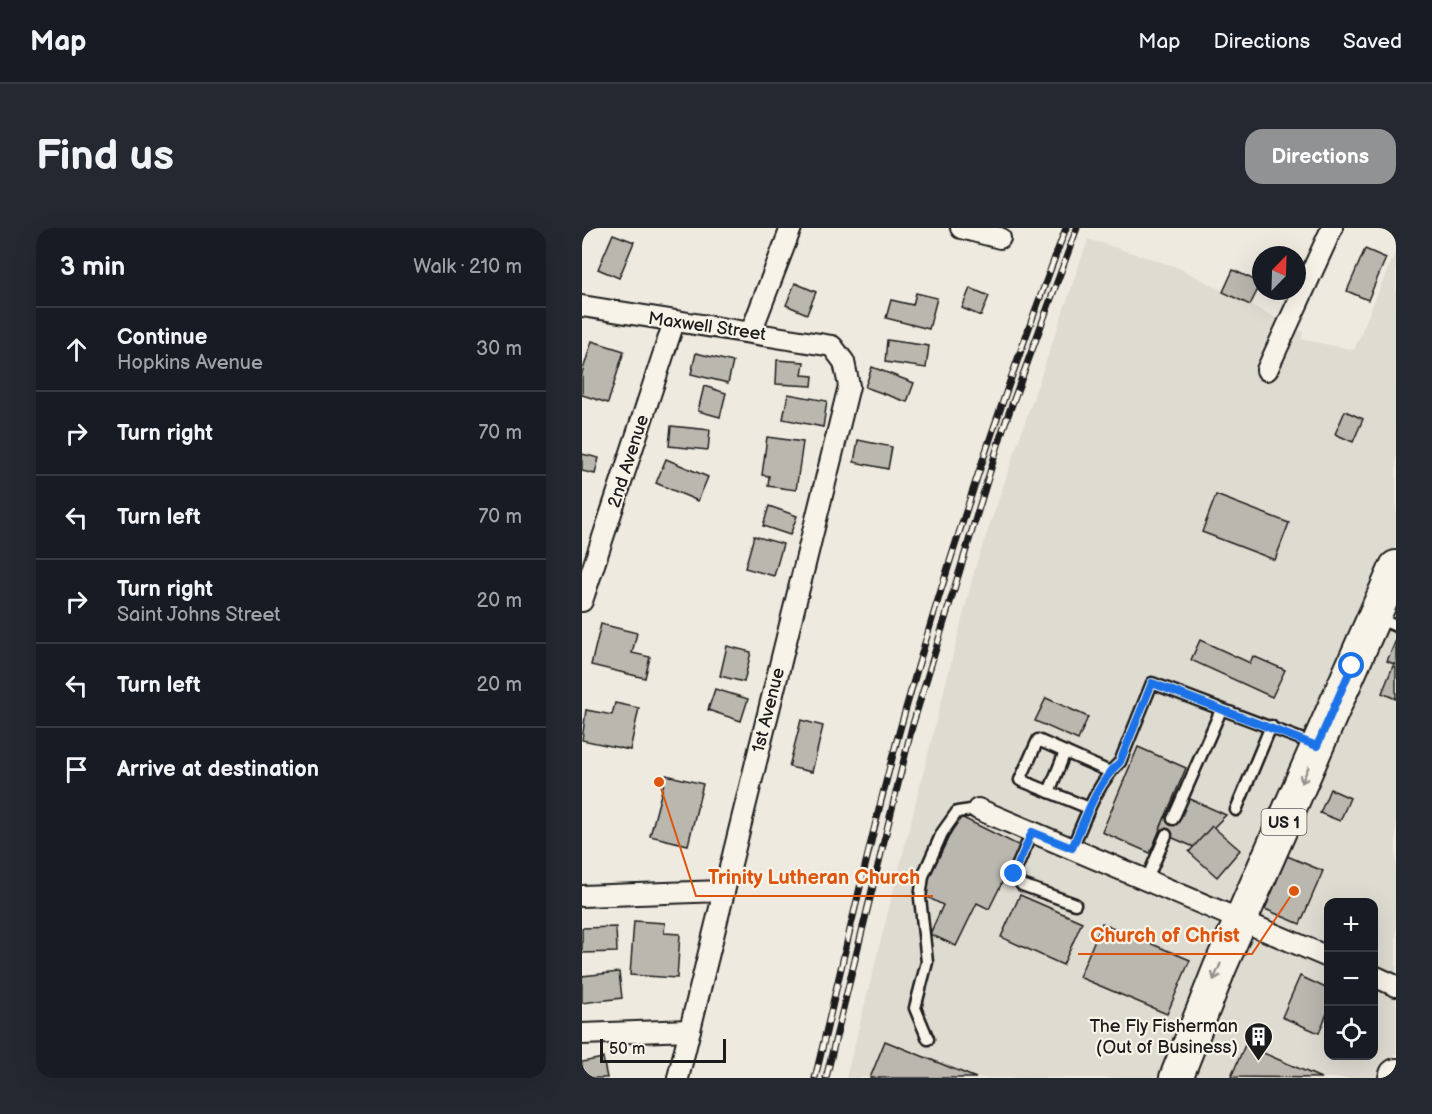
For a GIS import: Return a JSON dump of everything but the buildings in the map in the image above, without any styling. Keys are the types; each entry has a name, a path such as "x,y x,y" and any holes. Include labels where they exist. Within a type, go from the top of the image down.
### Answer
{"main road":[{"name":"US 1","path":"1176,1078 1241,919 1317,746 1385,621 1396,567"}],"street":[{"path":"752,332 791,228"},
{"path":"961,228 1000,238"},
{"path":"1267,370 1332,228"},
{"name":"Maxwell Street","path":"582,306 832,346"},
{"name":"2nd Avenue","path":"582,601 674,322"},
{"name":"1st Avenue","path":"678,1078 722,891 849,386 844,363 832,346"},
{"path":"978,809 1324,955"},
{"path":"582,896 722,891"},
{"path":"1378,978 1396,986"},
{"path":"582,1034 690,1030"}],"lane":[{"path":"1072,848 1089,808 1110,771 1120,762 1152,683 1221,710 1271,726 1317,746"},
{"path":"1173,819 1221,710"},
{"path":"1236,810 1271,726"},
{"path":"1089,808 1020,780 1038,740 1110,771"},
{"path":"1049,792 1065,752"},
{"path":"928,1040 915,1008 927,962 920,898 922,876 942,833 957,812 978,809"},
{"path":"1032,832 1014,874 1022,885 1075,904"},
{"path":"1147,879 1166,836"}],"shaded area":[{"path":"1088,239 1177,267 1280,320 1255,375 1270,382 1295,328 1303,332 1301,339 1354,350 1396,250 1396,545 1237,906 974,797 967,815 1229,924 1166,1078 846,1078 975,568"},
{"path":"1396,589 1396,976 1378,968 1378,898 1324,898 1324,944 1253,913"},
{"path":"1245,931 1324,966 1324,1060 1378,1060 1378,989 1396,997 1396,1053 1385,1078 1185,1078"}],"railway":[{"path":"815,1078 879,810 920,660 978,474 1066,228"},
{"path":"826,1078 912,727 1003,429 1077,228"}],"place":[{"name":"Trinity Lutheran Church","path":"659,782"},
{"name":"Church of Christ","path":"1294,891"},
{"name":"The Fly Fisherman (Out of Business)","path":"1259,1062"}],"route":[{"path":"1014,874 1032,832 1072,848 1089,808 1110,771 1120,762 1152,683 1201,703 1271,726 1317,746 1352,666"}]}
